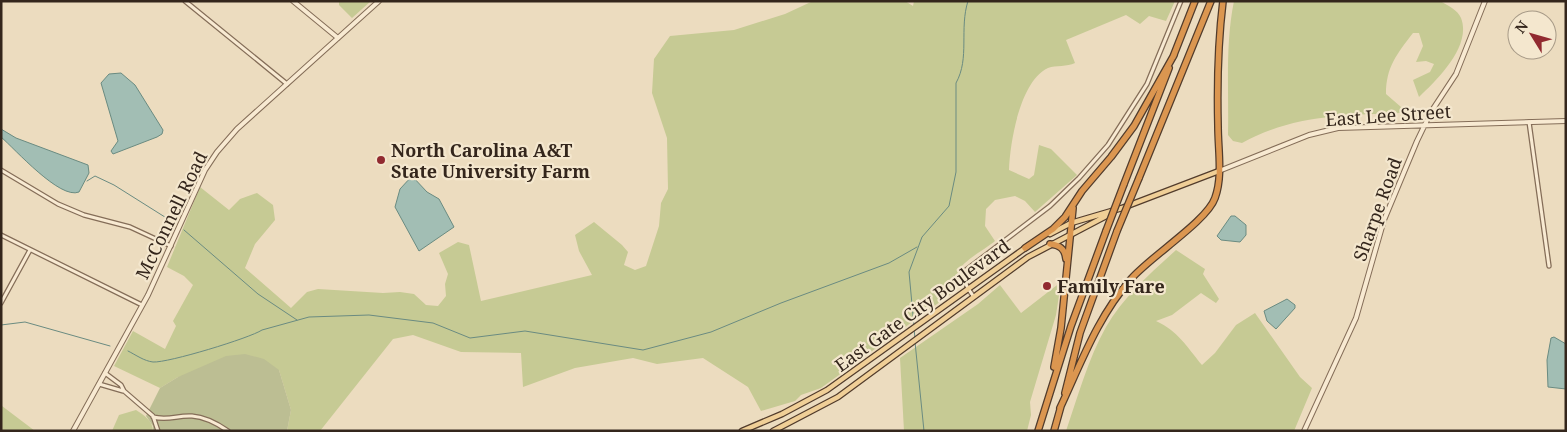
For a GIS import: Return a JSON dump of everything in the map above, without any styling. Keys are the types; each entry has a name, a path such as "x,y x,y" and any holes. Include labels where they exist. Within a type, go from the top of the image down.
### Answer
{"highway":[{"path":"1038,431 1082,293 1196,1"},
{"path":"1054,431 1080,333 1117,231 1211,1"},
{"path":"1060,408 1094,335 1113,301 1155,255 1210,208 1216,196 1219,171 1219,50 1223,1"},
{"path":"1025,248 1053,229 1134,126 1174,55"},
{"path":"1049,396 1061,328 1071,222 1076,201"},
{"path":"1050,244 1058,245 1063,249 1068,268"}],"main road":[{"name":"East Gate City Boulevard","path":"772,431 822,406 930,332 1028,257 1050,244 1122,208 1219,171"},
{"name":"East Gate City Boulevard","path":"742,431 782,414 816,396 899,340 1025,248 1071,222 1122,208"},
{"path":"816,396 822,406"}],"street":[{"path":"185,1 287,84"},
{"path":"293,1 338,38"},
{"name":"McConnell Road","path":"72,431 142,305 199,183 217,152 236,129 379,1"},
{"path":"975,298 968,290 964,276 966,270 1050,206 1079,178 1108,145 1146,84 1181,1"},
{"name":"Sharpe Road","path":"1304,431 1356,318 1384,220 1425,125 1456,74 1485,1"},
{"name":"East Lee Street","path":"1219,171 1322,131 1353,127 1566,121"},
{"path":"1529,122 1549,266"},
{"path":"1,170 58,204 84,215 130,227 171,246"},
{"path":"1,235 142,305"},
{"path":"1,304 30,250"},
{"path":"104,373 121,385 124,391 153,416 165,420 192,416 205,419 228,431"},
{"path":"99,384 124,391"},
{"path":"153,416 158,431"}],"green space":[{"path":"339,1 371,1 352,18 339,5"},
{"path":"813,1 905,1 913,6 914,1 1175,1 1166,21 1149,16 1140,24 1126,15 1066,40 1075,63 1048,68 1038,75 1030,85 1018,113 1014,129 1009,170 1029,179 1034,175 1039,145 1051,149 1077,175 1035,212 1025,201 1015,196 995,200 986,209 985,226 995,241 960,268 955,291 821,388 801,395 795,401 761,411 748,387 703,358 657,364 633,358 575,368 523,387 521,353 461,352 413,335 393,339 320,431 287,431 291,410 279,370 178,377 160,388 114,366 133,331 165,349 176,326 173,321 193,285 184,276 167,267 200,187 229,210 240,199 257,193 273,205 275,220 255,244 245,268 291,308 307,292 318,289 383,293 400,292 414,294 426,305 438,306 446,296 445,284 448,274 439,253 458,242 469,245 481,301 592,275 579,251 575,235 594,222 628,252 624,265 635,270 646,266 659,226 661,203 668,189 667,138 652,93 654,59 670,36 734,30 785,14"},
{"path":"1234,1 1440,1 1460,15 1463,29 1462,40 1451,62 1419,97 1413,80 1430,72 1434,64 1426,61 1416,62 1423,46 1419,33 1413,33 1394,61 1388,76 1386,94 1401,107 1410,107 1400,113 1319,118 1280,127 1242,143 1233,141 1228,135 1228,51"},
{"path":"1176,250 1205,269 1203,274 1219,299 1216,303 1201,293 1172,315 1156,321 1176,335 1202,365 1215,353 1236,325 1255,313 1300,377 1312,388 1294,431 1066,431 1089,365 1106,327 1129,296"},
{"path":"1061,282 1056,315 1030,402 1031,415 1027,431 904,431 900,358 978,304 1000,285 1021,313"},
{"path":"245,354 264,359 279,370 291,410 287,431 153,431 153,426 146,416 160,388 178,377 226,356"},
{"path":"2,406 35,431 1,431"},
{"path":"136,410 150,421 153,431 112,431 119,415"}],"water":[{"path":"121,73 135,85 163,130 162,134 157,137 113,154 111,151 118,141 101,83 109,74"},
{"path":"1,129 16,138 88,165 89,173 79,192 71,192 61,188 38,172 1,137"},
{"path":"412,176 427,192 439,199 454,227 419,251 395,207 400,189"},
{"path":"1231,216 1235,216 1246,225 1246,235 1240,242 1221,240 1217,236"},
{"path":"1287,299 1295,305 1295,308 1276,329 1267,321 1264,311"},
{"path":"1554,337 1566,344 1566,389 1548,387 1547,360 1551,338"}],"waterway":[{"path":"914,326 909,272 922,237 949,206 956,172 956,83 963,64 964,22 968,1"},
{"path":"87,181 95,176 114,185 176,224"},
{"path":"184,230 258,294 297,320"},
{"path":"128,351 140,358 153,362 175,359 242,339 262,330 309,317 369,315 433,323 470,338 525,331 643,350 711,332 781,303 889,263 917,247"},
{"path":"1,325 25,322 110,346"},
{"path":"914,329 915,338"},
{"path":"915,342 924,431"}],"place":[{"name":"North Carolina A&T State University Farm","path":"381,160"},
{"name":"Family Fare","path":"1047,286"}]}
